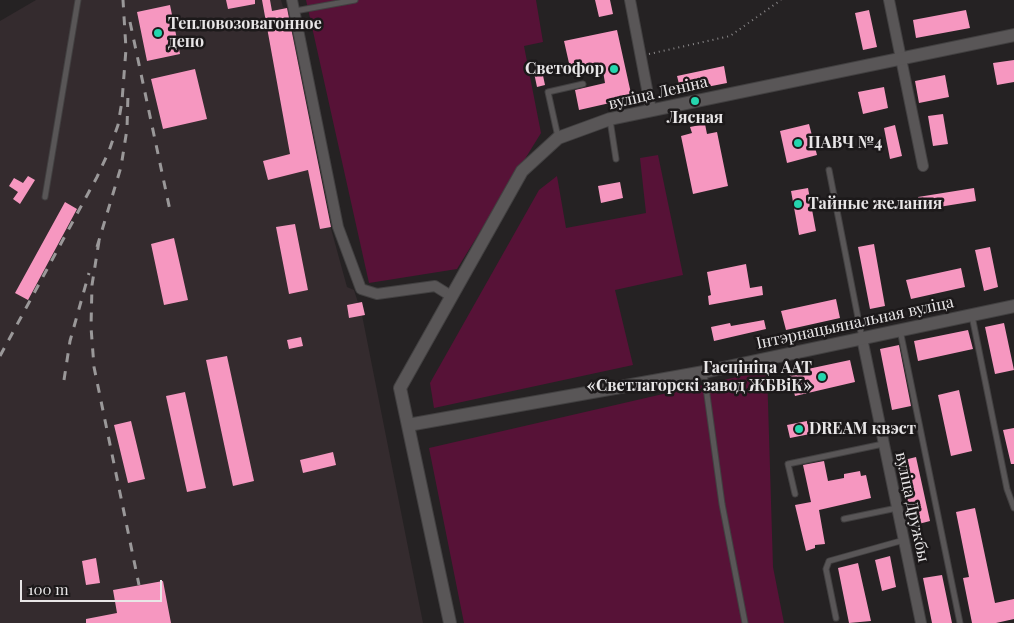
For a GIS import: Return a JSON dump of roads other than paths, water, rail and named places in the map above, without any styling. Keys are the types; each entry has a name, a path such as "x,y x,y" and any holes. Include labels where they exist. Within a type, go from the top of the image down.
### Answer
{"street":[{"path":"292,0 338,227 361,289 377,294 435,286 451,296"},
{"path":"630,0 652,110"},
{"path":"889,0 923,166"},
{"name":"вуліца Леніна","path":"450,623 400,388 522,171 558,138 610,119 1014,36"},
{"name":"Інтэрнацыянальная вуліца","path":"408,425 704,372 1014,306"},
{"name":"вуліца Дружбы","path":"862,338 921,623"}],"lane":[{"path":"45,197 78,0"},
{"path":"295,11 355,0"},
{"path":"558,138 548,92 583,84"},
{"path":"610,119 616,159"},
{"path":"829,170 862,338"},
{"path":"972,315 1007,489 1014,508"},
{"path":"900,330 960,623"},
{"path":"704,372 722,504 745,623"},
{"path":"795,494 788,464 884,444"},
{"path":"844,519 897,508"},
{"path":"836,618 826,569 829,561 904,540"}],"railway":[{"path":"0,356 97,177 118,125 126,49 123,0"},
{"path":"130,22 171,215"},
{"path":"97,247 121,167 127,129 128,93"},
{"path":"99,241 92,285 91,327 94,367 139,585"},
{"path":"64,380 70,341 89,273"}],"place":[{"name":"Тепловозовагонное депо","path":"158,33"},
{"name":"Светофор","path":"614,69"},
{"name":"Лясная","path":"695,101"},
{"name":"ПАВЧ №4","path":"798,143"},
{"name":"Тайные желания","path":"798,204"},
{"name":"Гасцініца ААТ «Светлагорскі завод ЖБВіК»","path":"822,377"},
{"name":"DREAM квэст","path":"799,429"}]}
